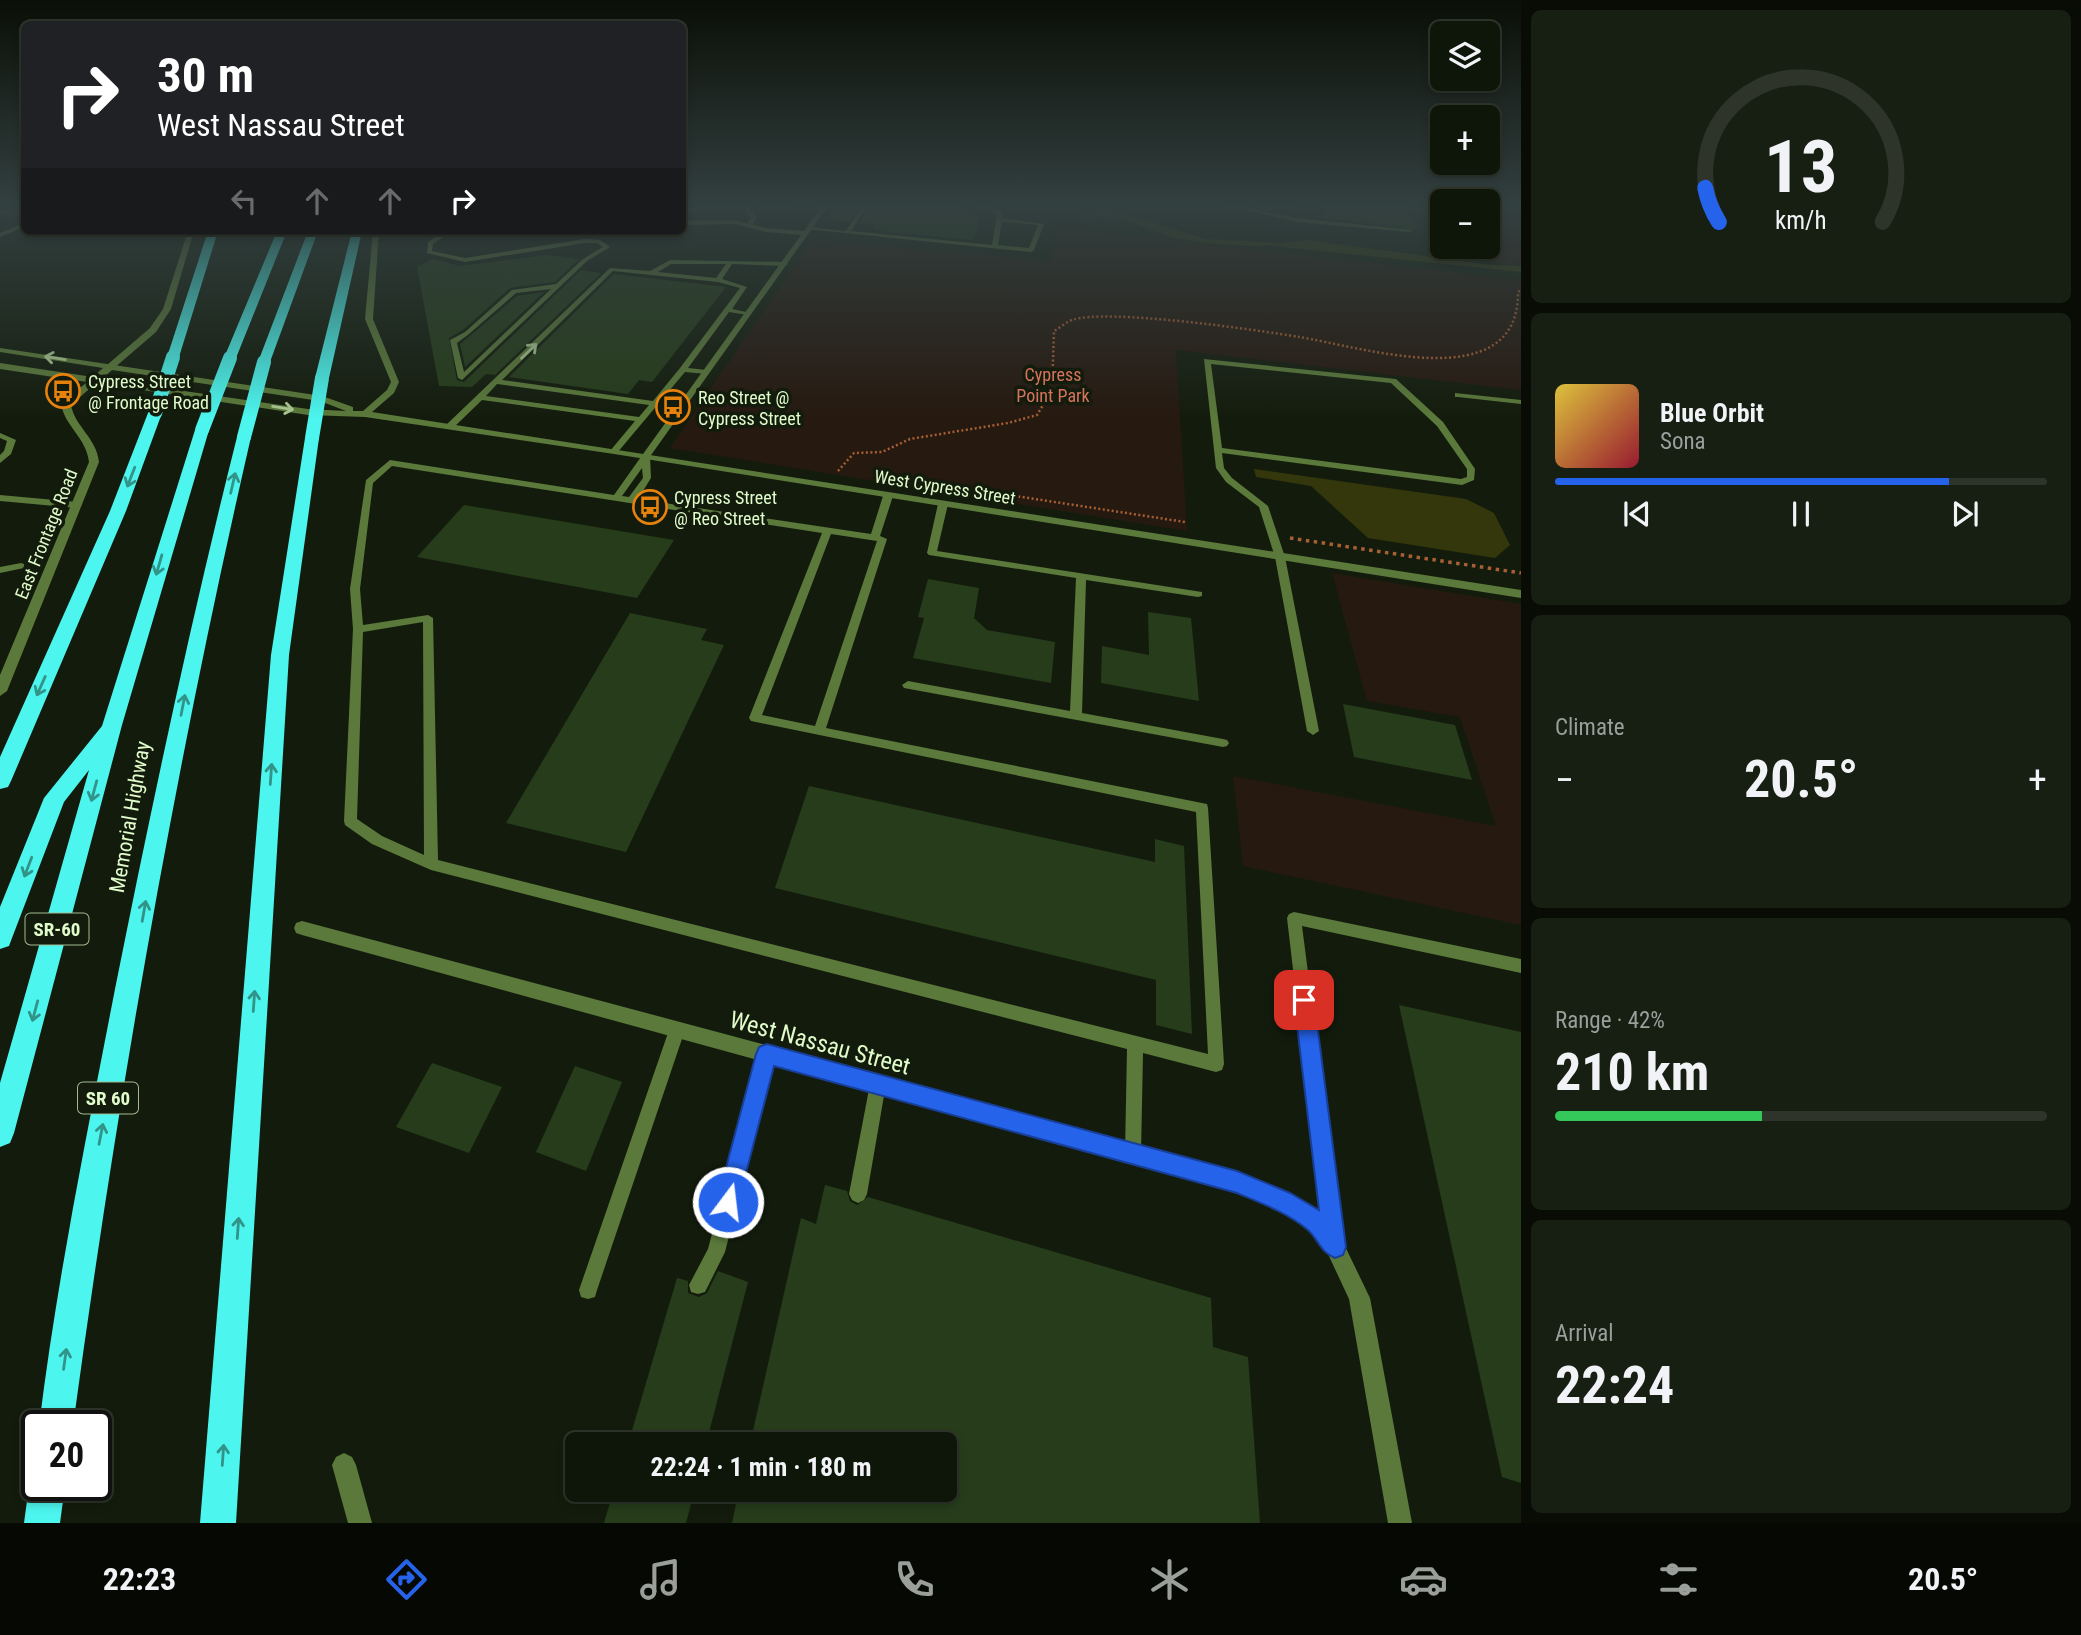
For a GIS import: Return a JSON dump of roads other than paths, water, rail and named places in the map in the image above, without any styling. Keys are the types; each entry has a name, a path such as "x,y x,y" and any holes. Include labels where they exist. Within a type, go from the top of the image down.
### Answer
{"highway":[{"path":"0,781 118,511 155,413 198,277"},
{"name":"Memorial Highway","path":"0,1133 112,725 202,430 263,277"},
{"name":"Memorial Highway","path":"58,1410 88,1203 199,623 264,362 296,277"},
{"path":"218,1523 280,655 322,378 346,277"},
{"name":"Memorial Highway","path":"0,938 55,798 112,725"},
{"path":"42,1523 45,1501"}],"street":[{"name":"East Frontage Road","path":"0,691 94,462 94,451 89,438 66,409 66,404 153,330 167,309 177,277"},
{"path":"365,414 391,391 395,382 369,320 372,277"},
{"path":"645,457 775,277"},
{"name":"West Cypress Street","path":"0,350 322,399 365,414"},
{"name":"West Cypress Street","path":"0,366 309,412 365,414 614,451 1521,594"},
{"name":"West Nassau Street","path":"302,928 1237,1182 1282,1201 1317,1223 1335,1247"},
{"path":"1335,1247 1359,1298 1400,1523"},
{"path":"344,1465 360,1523"}],"lane":[{"path":"557,286 514,291 467,334 453,342 462,378 567,277"},
{"path":"449,427 605,277"},
{"path":"614,451 652,403 683,370 744,286 719,280 685,277"},
{"path":"727,310 748,313"},
{"path":"1217,450 1462,482 1471,478 1471,469 1440,424 1393,381 1208,361 1217,450 1220,468 1228,480 1263,506 1280,557 1313,731"},
{"path":"683,370 705,372"},
{"path":"496,382 652,403"},
{"path":"1458,395 1521,402"},
{"path":"478,397 639,419"},
{"path":"0,435 12,440 8,452 0,460"},
{"path":"616,498 645,457"},
{"path":"632,500 647,478 645,457"},
{"path":"819,731 882,539 390,463 369,481 355,589 358,629 350,821 377,840 431,864 1216,1064 1202,808 819,731 755,718 827,531"},
{"path":"875,538 888,496"},
{"path":"0,498 77,505"},
{"path":"943,504 932,553 1198,594"},
{"path":"0,570 21,566"},
{"path":"1076,716 1081,576"},
{"path":"358,629 428,618 431,864"},
{"path":"908,685 1223,743"},
{"path":"1335,1247 1294,918 1521,965"},
{"path":"588,1290 677,1030"},
{"path":"1133,1153 1135,1043"},
{"path":"698,1285 716,1252 767,1054"},
{"path":"858,1194 878,1084"}],"place":[{"name":"Cypress Street @ Frontage Road","path":"63,391"},
{"name":"Reo Street @ Cypress Street","path":"673,407"},
{"name":"Cypress Street @ Reo Street","path":"650,507"}],"park label":[{"name":"Cypress Point Park","path":"1053,384"}]}
